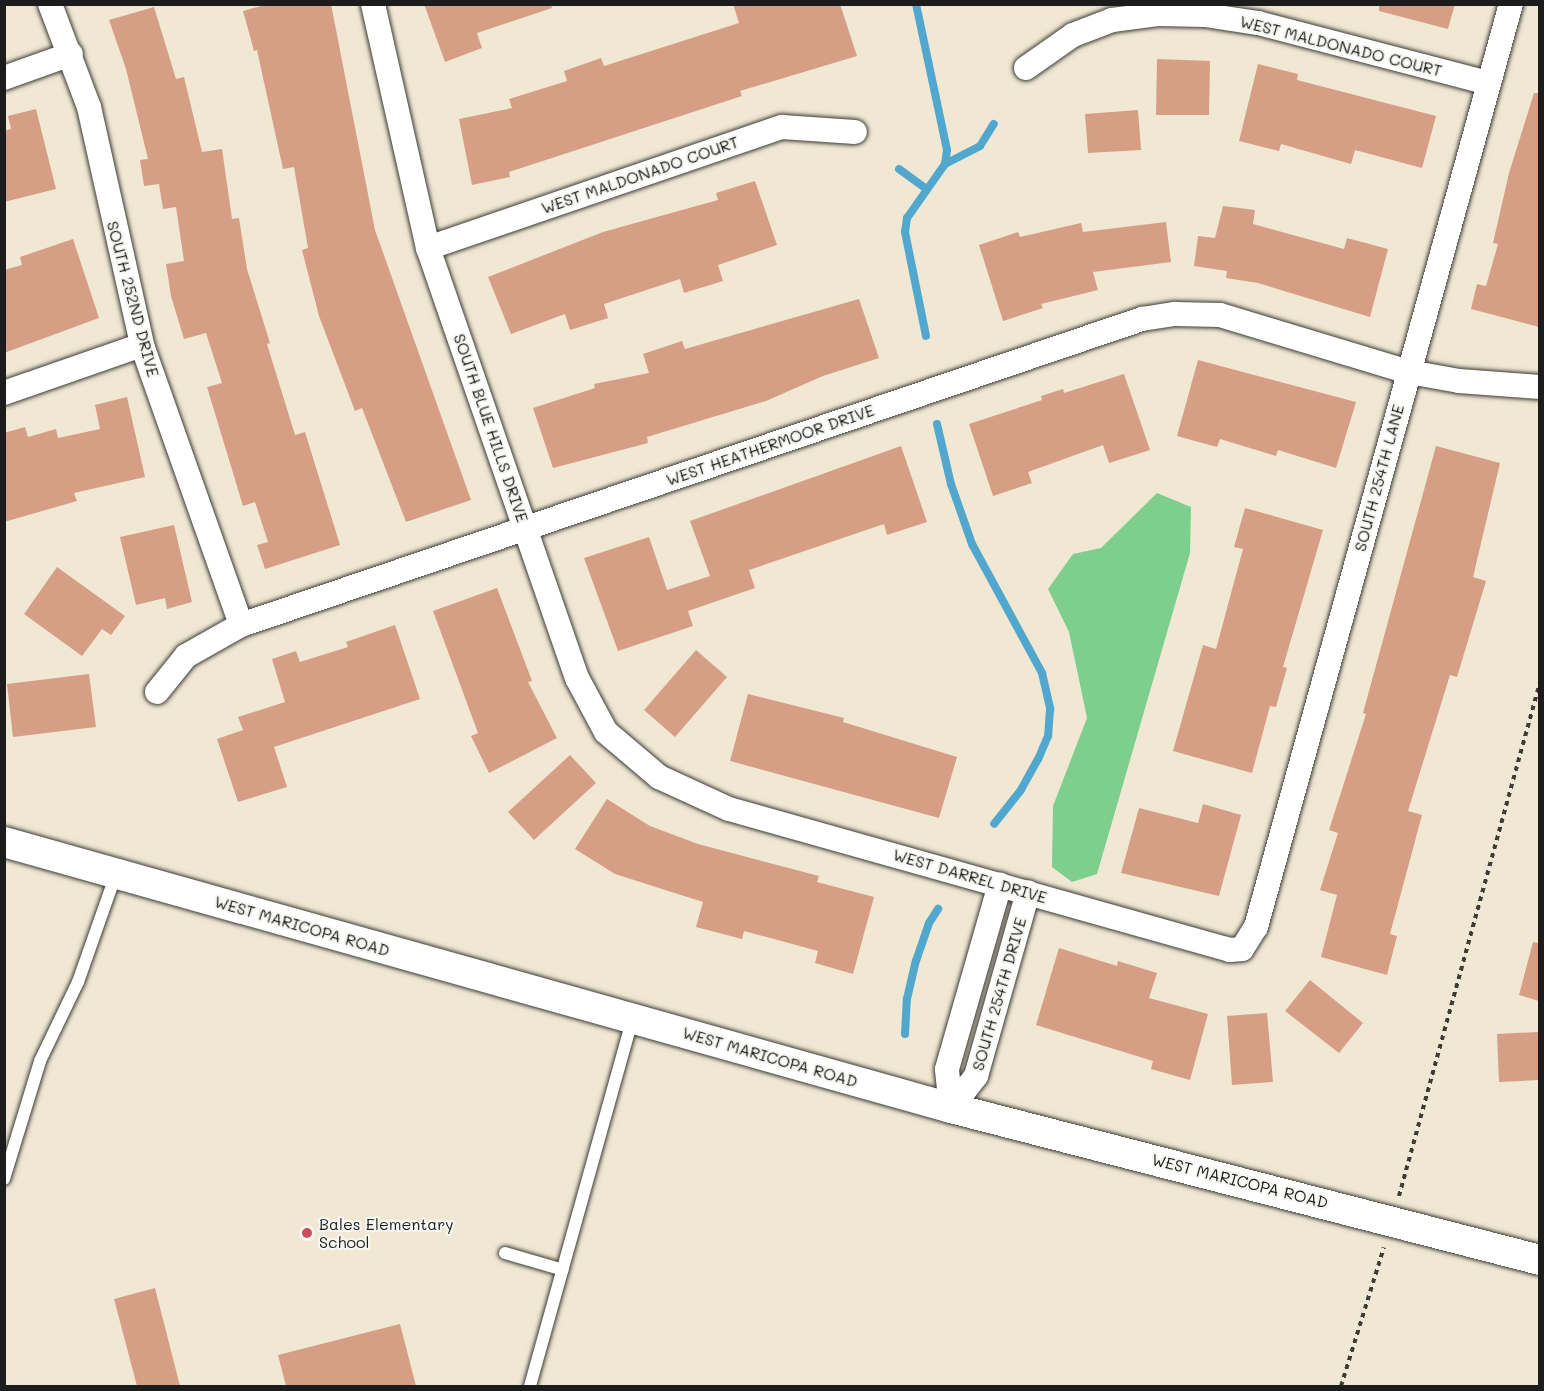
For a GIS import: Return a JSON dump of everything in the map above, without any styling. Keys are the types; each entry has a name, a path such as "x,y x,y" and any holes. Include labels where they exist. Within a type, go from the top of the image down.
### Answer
{"street":[{"name":"SOUTH 252ND DRIVE","path":"50,4 71,54 89,107 142,345 241,625"},
{"name":"SOUTH BLUE HILLS DRIVE","path":"374,4 428,248 577,678 606,732 658,777 698,798"},
{"name":"SOUTH 254TH LANE","path":"1242,949 1256,927 1511,4"},
{"name":"WEST MALDONADO COURT","path":"1026,68 1074,35 1112,20 1158,14 1205,15 1258,23 1488,83"},
{"path":"4,78 71,54"},
{"name":"WEST MALDONADO COURT","path":"428,248 782,127 855,132"},
{"name":"WEST HEATHERMOOR DRIVE","path":"157,692 186,656 241,625 1142,319 1175,314 1220,315 1409,372 1458,381 1539,387"},
{"path":"4,393 142,345"},
{"name":"WEST DARREL DRIVE","path":"698,798 1217,948 1242,949"},
{"name":"WEST MARICOPA ROAD","path":"4,842 951,1108 1393,1219 1539,1260"},
{"name":"SOUTH 254TH DRIVE","path":"951,1108 947,1069 1000,884"},
{"name":"SOUTH 254TH DRIVE","path":"951,1108 976,1076 1028,892"}],"lane":[{"path":"4,1179 40,1061 78,982 117,873"},
{"path":"530,1386 633,1018"},
{"path":"505,1253 563,1270"}],"path":[{"path":"1341,1386 1393,1219 1539,682"}],"green space":[{"path":"1157,493 1191,507 1190,553 1097,874 1072,882 1052,867 1053,806 1087,718 1069,632 1048,589 1073,554 1101,548"}],"building":[{"path":"268,4 331,4 375,230 471,500 406,522 362,408 355,411 319,316 302,250 308,248 294,167 283,169 257,50 254,51 243,11"},
{"path":"424,4 551,4 552,8 477,33 482,48 445,62"},
{"path":"733,4 840,4 857,56 740,91 742,96 509,172 510,177 472,185 459,119 512,108 509,99 567,81 564,71 601,58 604,66 739,23"},
{"path":"1379,4 1455,4 1448,29 1379,11"},
{"path":"154,7 176,79 184,77 202,152 222,149 232,219 239,218 247,269 270,343 267,344 295,435 305,432 340,545 265,569 257,545 268,542 255,502 243,506 207,387 222,383 206,333 184,339 171,296 166,264 184,261 176,207 163,209 159,184 144,186 140,160 148,159 126,69 109,20"},
{"path":"1157,59 1210,61 1209,115 1156,115"},
{"path":"1258,64 1298,74 1297,80 1436,116 1422,168 1355,150 1351,164 1281,144 1279,151 1239,141"},
{"path":"1534,93 1539,93 1539,327 1471,309 1477,284 1486,286 1498,244 1493,243 1509,173"},
{"path":"36,109 56,189 4,202 4,131 11,129 8,116"},
{"path":"1138,110 1141,150 1088,153 1085,114"},
{"path":"755,181 777,245 718,265 723,281 684,293 680,279 604,304 608,318 570,330 565,314 511,334 488,277 603,232 718,200 716,193"},
{"path":"1223,206 1255,210 1253,224 1344,249 1347,238 1388,249 1370,317 1258,283 1226,278 1227,271 1194,266 1198,236 1215,238"},
{"path":"1166,222 1171,262 1093,272 1098,290 1041,304 1043,308 1003,321 979,245 1018,232 1020,237 1081,223 1083,232"},
{"path":"73,239 99,318 4,353 4,270 22,265 20,257"},
{"path":"859,299 879,358 823,376 766,401 647,437 648,443 553,468 533,408 595,388 594,384 649,373 643,354 682,341 685,349"},
{"path":"1198,360 1356,402 1336,468 1278,450 1276,456 1220,439 1217,447 1177,436"},
{"path":"1124,374 1150,450 1109,463 1103,445 1028,472 1032,483 993,496 969,424 1042,400 1041,396 1063,389 1064,393"},
{"path":"127,397 145,477 74,493 77,501 4,522 4,433 25,427 28,437 56,429 58,438 100,429 95,405"},
{"path":"901,446 927,522 887,535 884,524 749,570 755,588 688,611 693,626 618,651 584,558 649,537 667,590 710,576 690,521"},
{"path":"1436,446 1500,463 1473,577 1486,581 1457,677 1450,675 1408,811 1422,815 1390,934 1397,936 1387,975 1321,957 1337,895 1320,890 1338,833 1329,830 1366,714 1363,713"},
{"path":"1245,508 1323,530 1283,667 1287,668 1276,707 1270,706 1252,773 1173,751 1203,645 1216,649 1243,549 1234,547"},
{"path":"174,525 192,602 167,609 165,598 136,605 120,537"},
{"path":"57,567 125,616 111,635 102,629 82,656 24,614"},
{"path":"497,588 532,681 528,682 557,738 489,773 471,736 478,733 433,611"},
{"path":"395,625 420,699 274,747 287,787 238,802 217,739 243,730 238,717 285,702 272,659 296,651 300,662 348,647 346,642"},
{"path":"696,650 727,677 675,737 644,710"},
{"path":"89,674 96,727 13,737 7,684"},
{"path":"748,694 844,718 843,722 957,757 939,818 730,761"},
{"path":"570,755 596,783 534,840 508,812"},
{"path":"607,799 650,826 698,844 819,876 817,882 874,897 853,974 815,963 818,951 744,931 742,939 696,927 703,902 615,874 575,849"},
{"path":"1203,804 1241,815 1219,896 1121,873 1139,808 1198,823"},
{"path":"1533,942 1539,943 1539,1001 1519,995"},
{"path":"1059,948 1117,966 1118,961 1157,973 1149,998 1208,1014 1190,1080 1151,1069 1153,1061 1036,1025"},
{"path":"1310,980 1363,1023 1339,1053 1285,1011"},
{"path":"1267,1013 1273,1082 1232,1085 1227,1016"},
{"path":"1539,1032 1539,1080 1499,1082 1497,1034"},
{"path":"155,1288 180,1386 137,1386 114,1299"},
{"path":"400,1324 416,1386 286,1386 278,1355"}],"waterway":[{"path":"916,4 947,150 945,164 907,218 905,232 926,336"},
{"path":"945,164 980,146 994,124"},
{"path":"899,169 927,189"},
{"path":"937,424 951,484 972,544 1042,673 1050,709 1048,736 1038,759 1021,790 994,824"},
{"path":"905,1034 907,999 916,961 929,923 938,909"}],"place":[{"name":"Bales Elementary School","path":"307,1233"}]}
